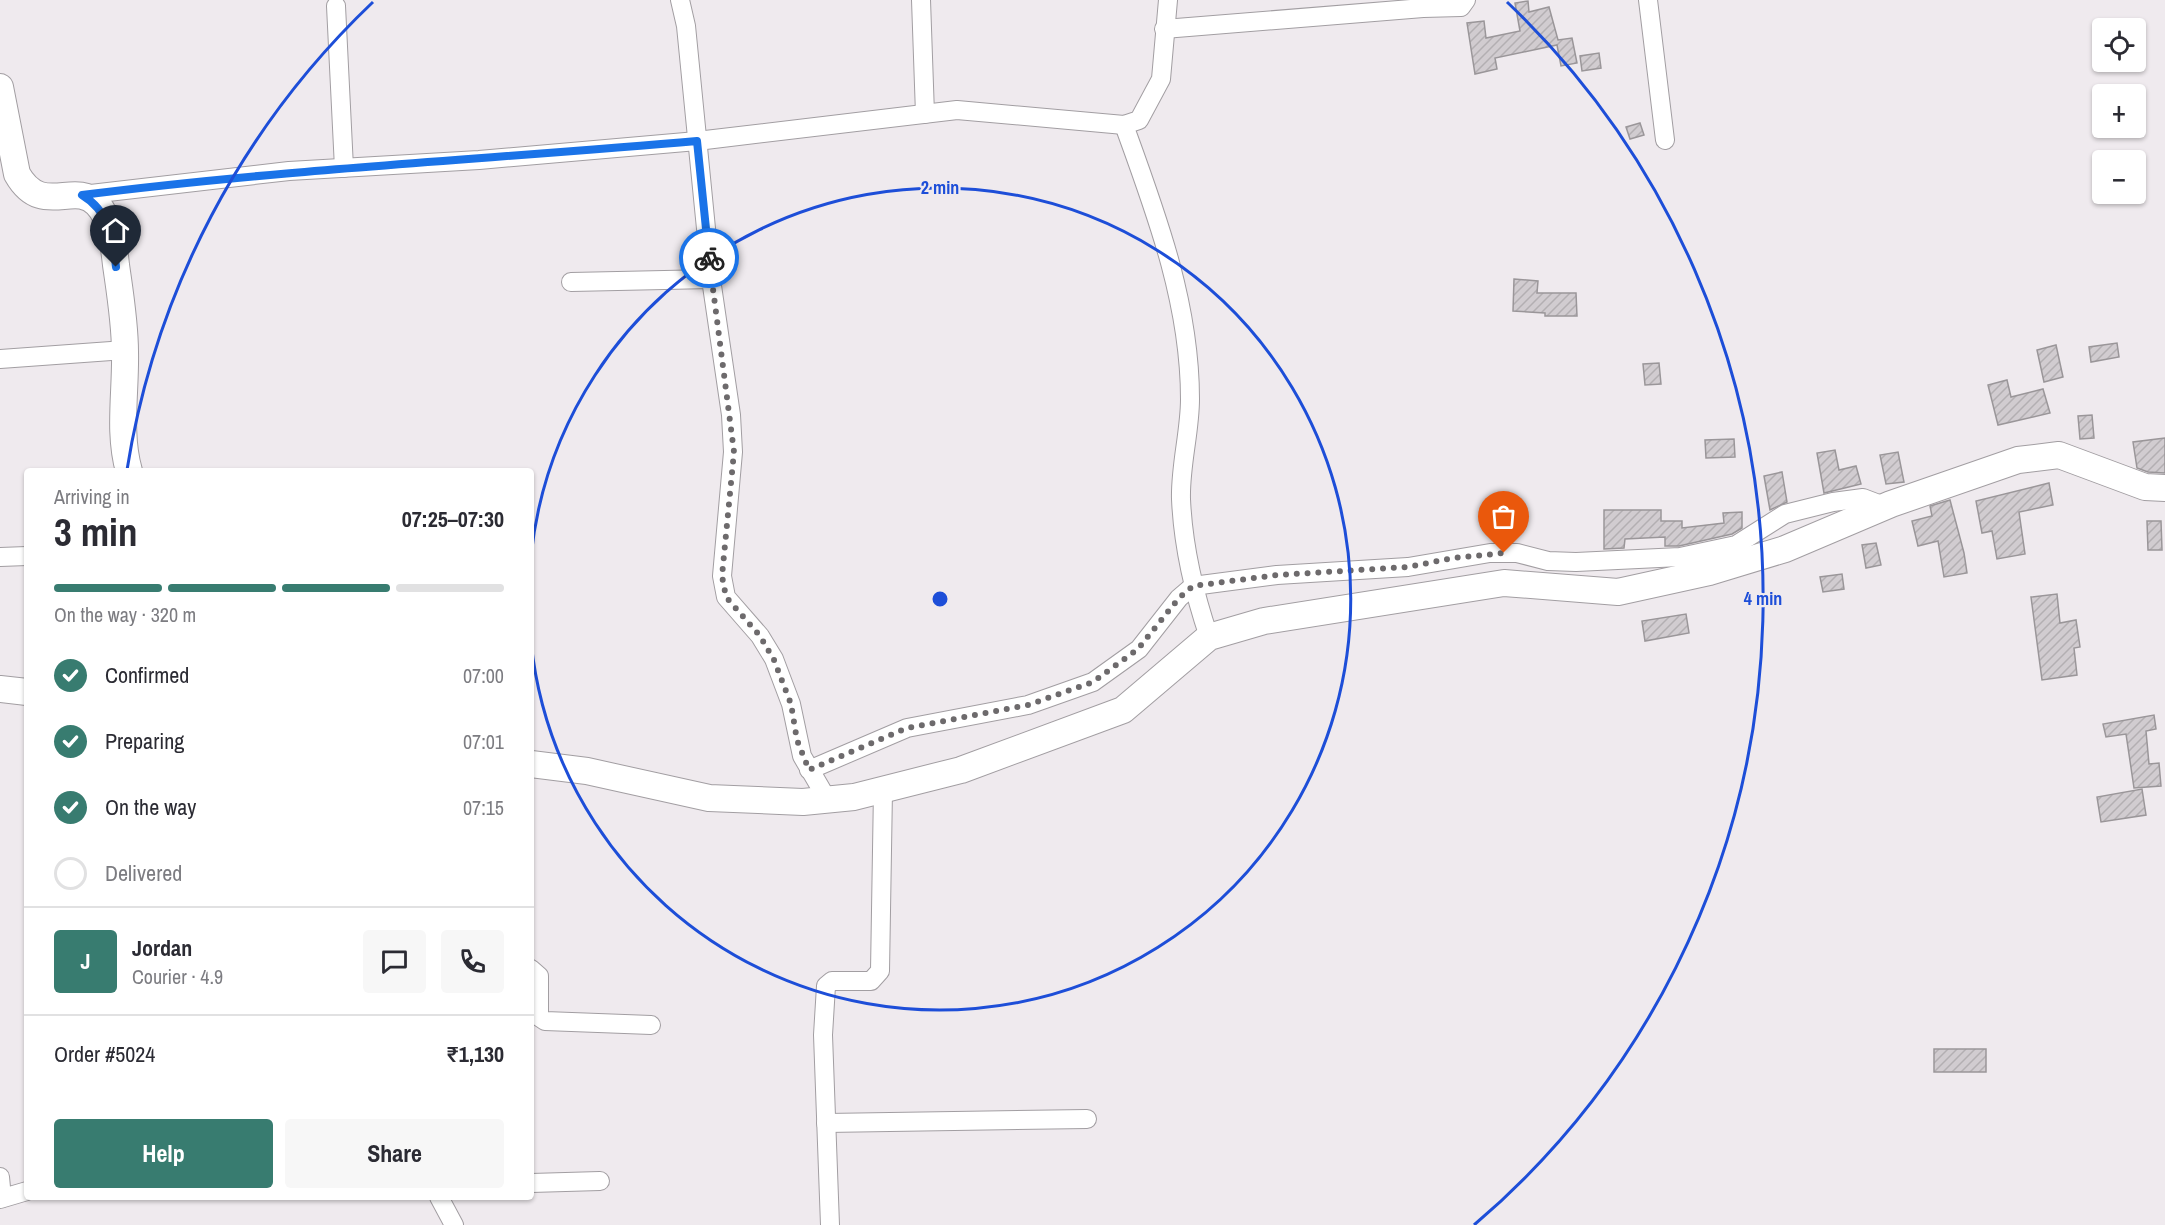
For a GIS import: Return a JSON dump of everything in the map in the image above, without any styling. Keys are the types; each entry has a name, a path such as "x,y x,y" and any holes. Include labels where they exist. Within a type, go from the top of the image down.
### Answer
{"street":[{"path":"680,0 686,26 711,279 734,452 722,576 726,597 760,636 774,660 791,704 797,740 809,770 827,799"},
{"path":"921,0 925,114"},
{"path":"0,87 8,175 39,196 82,195 195,181 697,141 957,110 1124,125 1139,120 1161,79 1168,0"},
{"path":"1164,28 1461,7 1466,0"},
{"path":"1648,0 1665,140"},
{"path":"336,6 344,168"},
{"path":"1124,125 1173,270 1185,333 1190,399 1181,498 1193,586 1209,637"},
{"path":"82,195 97,204 107,223 114,248 125,350 124,452 128,468"},
{"path":"571,282 711,279"},
{"path":"0,358 125,350"},
{"path":"534,764 587,771 709,798 757,802 827,799 883,790 961,770 1123,710 1209,637 1264,621 1504,583 1618,592 1709,572 1785,549 1884,507 2018,460 2059,455 2145,487 2165,488"},
{"path":"809,770 907,728 1028,705 1093,682 1138,649 1179,598 1193,586 1277,575 1408,567 1490,553 1517,553 1548,561 1576,562 1680,557 1736,545 1785,514 1833,502 1863,498 1884,507"},
{"path":"0,557 24,556"},
{"path":"0,689 24,692"},
{"path":"830,1225 823,1035 826,986 832,981 871,981 880,970 883,790"},
{"path":"534,972 539,976 539,1017 544,1021 651,1025"},
{"path":"826,1123 1087,1119"},
{"path":"0,1177 1,1198 24,1192"},
{"path":"534,1183 600,1181"},
{"path":"441,1200 454,1225"}],"building":[{"path":"1528,1 1529,12 1549,7 1558,40 1572,38 1577,63 1561,66 1557,45 1495,58 1497,69 1475,74 1467,23 1484,21 1486,38 1520,31 1515,3"},
{"path":"1599,53 1601,68 1582,71 1580,56"},
{"path":"1640,123 1644,135 1630,139 1626,127"},
{"path":"1514,279 1538,281 1537,293 1576,293 1577,316 1545,316 1545,313 1513,311"},
{"path":"2117,343 2119,357 2091,362 2089,347"},
{"path":"2056,345 2063,377 2044,382 2037,350"},
{"path":"1659,363 1661,384 1645,385 1643,364"},
{"path":"2007,380 2011,397 2043,389 2050,413 1998,425 1988,385"},
{"path":"2092,415 2094,438 2080,439 2078,416"},
{"path":"2165,438 2165,473 2148,472 2137,468 2133,442"},
{"path":"1734,439 1735,457 1706,458 1705,440"},
{"path":"1835,450 1839,470 1856,466 1861,484 1824,493 1817,453"},
{"path":"1898,452 1904,482 1886,484 1880,455"},
{"path":"1782,472 1787,502 1770,510 1764,476"},
{"path":"2049,483 2053,505 2019,512 2025,554 1997,559 1992,531 1982,533 1976,501"},
{"path":"1950,500 1967,573 1944,577 1938,541 1918,546 1912,521 1932,516 1930,506"},
{"path":"1604,510 1661,510 1661,521 1682,521 1682,528 1724,523 1723,513 1742,512 1742,528 1732,534 1679,546 1665,546 1665,537 1625,539 1624,548 1604,549"},
{"path":"2147,521 2161,521 2162,550 2148,550"},
{"path":"1876,543 1881,565 1866,568 1862,545"},
{"path":"1842,574 1844,589 1823,592 1820,577"},
{"path":"2057,594 2060,623 2076,620 2080,647 2074,648 2077,675 2042,680 2031,597"},
{"path":"1686,614 1689,633 1645,641 1642,621"},
{"path":"2154,715 2156,729 2146,731 2149,764 2159,763 2161,786 2134,788 2126,734 2106,737 2103,724"},
{"path":"2142,789 2146,815 2101,822 2097,797"},
{"path":"1934,1049 1986,1049 1986,1072 1934,1072"}],"way so far":[{"path":"709,258 734,452 722,576 726,597 734,609 760,636 774,660 791,704 797,740 809,770 907,728 1028,705 1093,682 1138,649 1179,598 1193,586 1277,575 1408,567 1453,558 1504,553"}],"route":[{"path":"116,267 114,248 107,223 97,204 82,195 289,171 479,160 697,141 709,258"}]}
